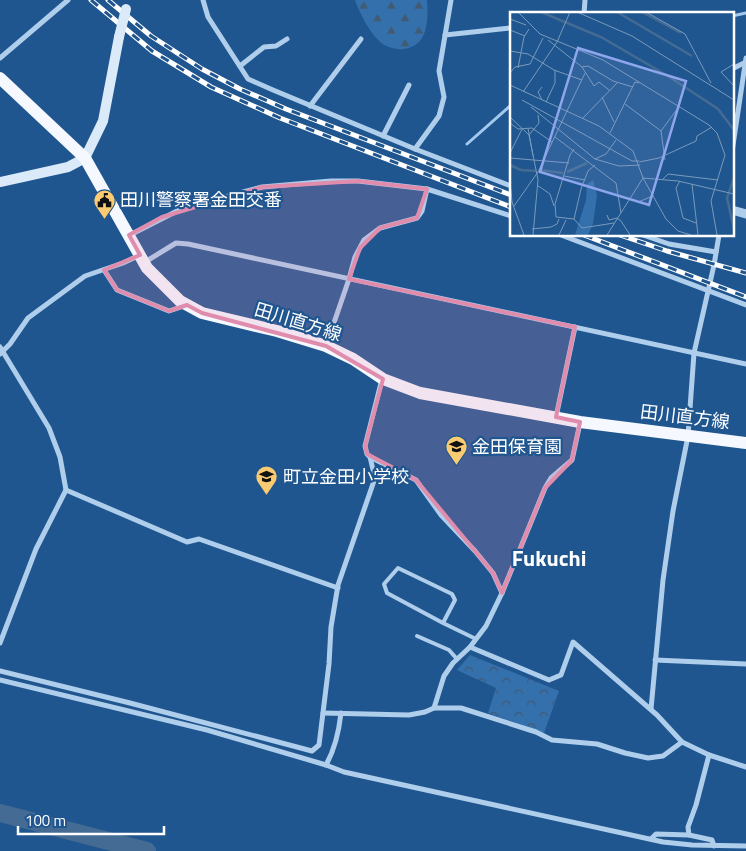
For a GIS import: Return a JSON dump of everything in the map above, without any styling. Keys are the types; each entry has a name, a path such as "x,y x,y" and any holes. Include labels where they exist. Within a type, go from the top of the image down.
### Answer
{"main road":[{"path":"0,182 68,168 85,158 103,121 119,37 128,5"},
{"name":"田川直方線","path":"0,78 85,158 148,268 180,301 202,313 277,331 326,346 353,359 383,379 420,393 580,422 746,443"}],"street":[{"path":"0,58 68,0"},
{"path":"203,0 208,17 248,79 383,136 510,186"},
{"path":"415,149 439,116 444,97 439,71 451,0"},
{"path":"445,35 510,28"},
{"path":"240,66 264,47 276,46 287,39"},
{"path":"310,106 361,39"},
{"path":"734,139 746,58"},
{"path":"734,68 746,62"},
{"path":"383,136 409,86"},
{"path":"129,235 183,208 262,187 331,180 358,181 427,189 510,216"},
{"path":"326,346 355,257 364,240 380,228 417,218 422,211 427,189"},
{"path":"564,236 746,305"},
{"path":"646,236 668,244 716,252"},
{"path":"651,709 663,580 672,511 688,436 694,353 719,236"},
{"path":"0,643 36,549 66,490 60,457 49,428 1,351 28,318 85,276 123,263 142,259 176,243 188,244 746,364"},
{"path":"104,270 117,290 169,311 187,305"},
{"path":"556,417 575,327"},
{"path":"0,671 93,693 312,751 319,745 329,664 331,627 338,588 375,478 365,446 383,379"},
{"path":"434,708 444,676 457,658 470,647 486,626 502,593 545,488 551,478 572,460 580,422"},
{"path":"370,457 416,480 441,515 493,573 502,593"},
{"path":"66,490 187,542 199,538 338,588"},
{"path":"470,647 549,680 561,675 573,642 651,709 682,742 708,754 746,767"},
{"path":"655,660 746,664"},
{"path":"0,680 207,730 344,772 651,839 692,845 746,846"},
{"path":"90,702 93,693"},
{"path":"323,713 409,715 434,708 461,708 536,732 552,740 597,744 648,758 663,756 682,742"},
{"path":"326,765 332,755 340,727 341,713"},
{"path":"689,835 688,827 696,805 708,754"},
{"path":"651,839 656,834 689,835 712,840 714,846"}],"lane":[{"path":"443,624 455,600 452,594 398,568 384,584 387,592 443,624 476,639"},
{"path":"417,636 448,650 457,658"}],"highlighted area":[{"path":"358,181 427,189 417,218 380,228 360,248 349,279 575,327 556,417 580,422 572,460 545,488 502,593 493,573 416,480 367,454 365,446 383,379 326,346 202,313 187,305 169,311 117,290 104,270 140,255 129,235 162,217 262,187"}],"green space":[{"path":"355,0 427,0 426,24 422,38 413,46 401,49 395,49 383,44 368,27"},
{"path":"470,655 559,691 544,733 488,713 496,688 457,670"}],"waterway":[{"path":"734,16 746,13"},
{"path":"467,144 510,106"},
{"path":"0,813 147,851"}],"railway":[{"path":"91,0 152,51 211,87 280,118 510,207"},
{"path":"108,0 151,36 202,69 240,89 286,109 510,195"},
{"path":"587,236 746,297"},
{"path":"623,236 667,251 746,273"}],"place":[{"name":"田川警察署金田交番","path":"104,219"},
{"name":"金田保育園","path":"456,466"},
{"name":"町立金田小学校","path":"267,496"}],"district":[{"name":"Fukuchi","path":"549,558"}]}
